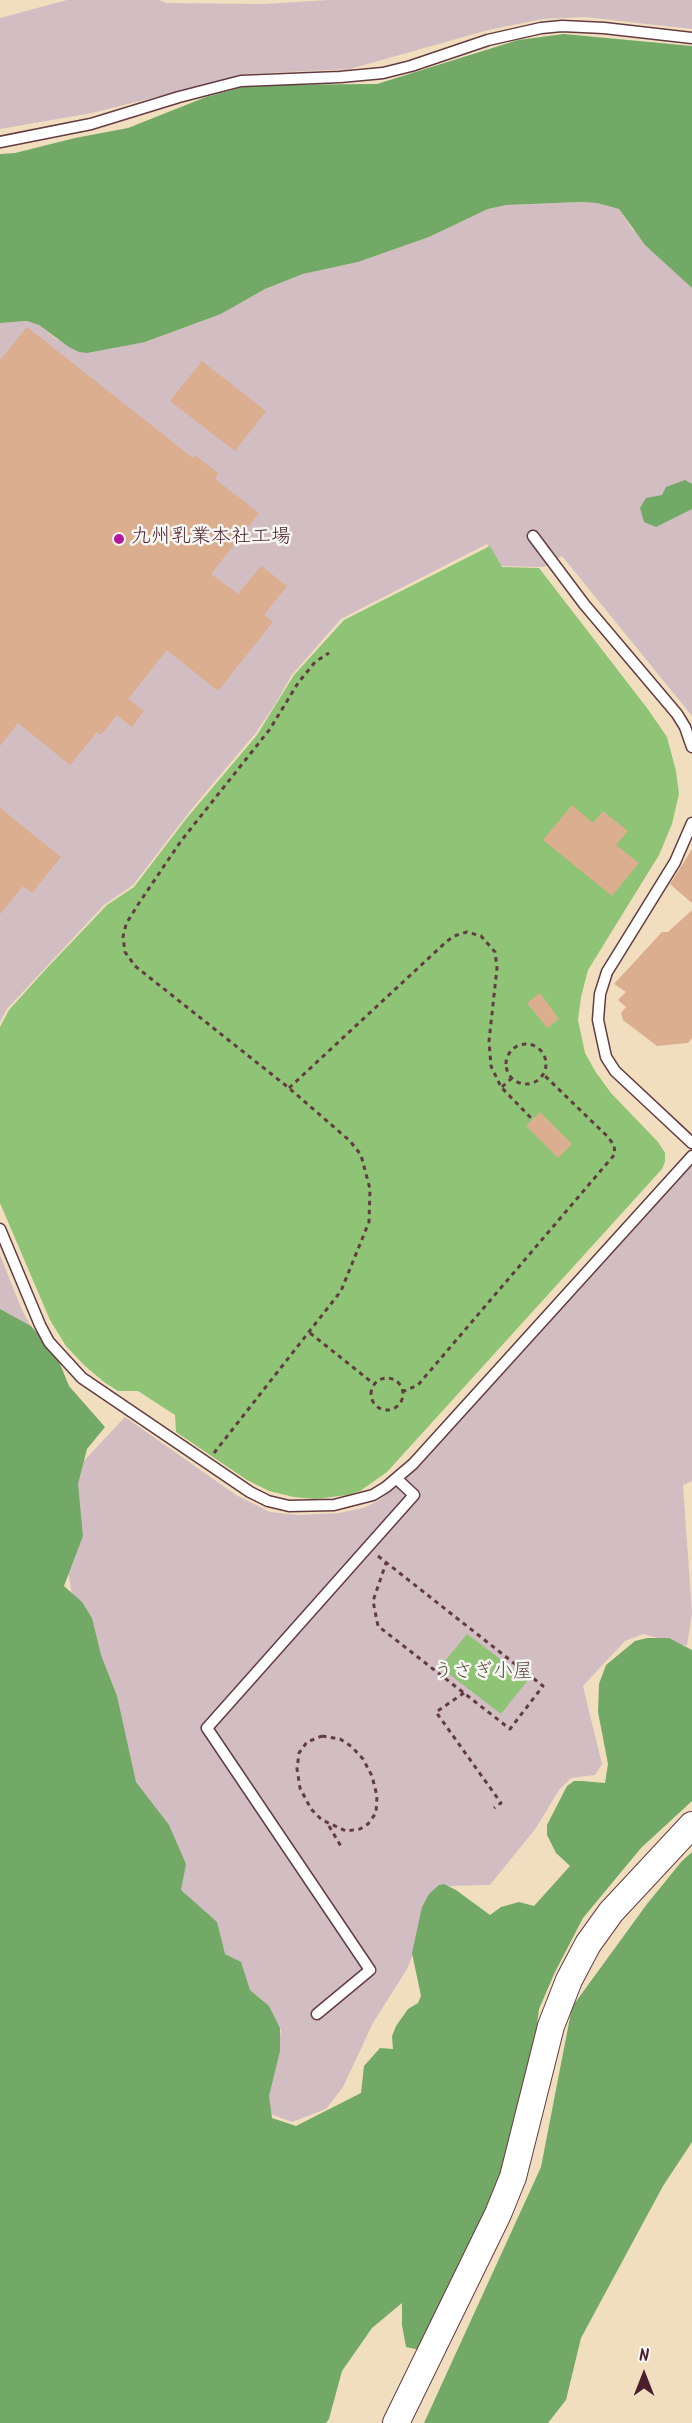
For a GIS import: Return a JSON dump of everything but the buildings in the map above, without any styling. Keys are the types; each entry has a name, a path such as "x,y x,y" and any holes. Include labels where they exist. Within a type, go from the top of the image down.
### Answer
{"street":[{"path":"396,2423 498,2214 513,2177 551,2026 569,1980 588,1944 611,1912 692,1825"}],"lane":[{"path":"0,142 91,124 241,81 383,73 497,38 541,28 562,26 604,28 692,38"},
{"path":"533,536 584,604 677,714 685,727 692,747"},
{"path":"692,823 675,862 608,972 600,994 598,1020 606,1057 615,1071 692,1143"},
{"path":"0,1229 49,1342 65,1362 100,1392 250,1492 268,1501 289,1506 334,1505 363,1499 386,1487 413,1464 692,1156"},
{"path":"317,2014 370,1970 207,1728 414,1495 396,1479"}],"path":[{"path":"212,1456 341,1292 369,1222 370,1189 361,1155 350,1141 289,1088 135,966 125,952 123,937 126,924 181,841 263,737 315,662 329,652"},
{"path":"289,1088 446,942 454,936 467,932 481,936 495,952 497,969 489,1041 489,1059 494,1076 531,1118"},
{"path":"520,1045 534,1046 542,1053 546,1066 543,1074 531,1083 524,1084 512,1078 507,1069 508,1056 520,1045"},
{"path":"402,1392 418,1385 615,1154 614,1145 608,1136 543,1074"},
{"path":"502,1087 512,1078"},
{"path":"310,1333 374,1384"},
{"path":"381,1379 392,1379 397,1382 402,1392 402,1399 397,1406 387,1410 374,1405 370,1394 374,1384 381,1379"},
{"path":"368,1547 543,1686 510,1729 378,1626 373,1601 386,1563"},
{"path":"464,1693 436,1712 501,1803 494,1808"},
{"path":"328,1824 346,1831 360,1829 371,1821 377,1803 372,1776 363,1759 346,1743 334,1737 322,1736 312,1739 303,1747 297,1759 297,1776 306,1801 316,1815 328,1824 342,1848"}],"shaded area":[{"path":"67,0 159,0 166,3 263,4 329,0 692,0 692,29 584,17 543,19 488,30 350,69 247,74 92,113 0,129 0,18"},
{"path":"597,203 619,209 632,229 692,288 692,716 562,556 544,567 500,566 487,544 341,619 291,676 255,734 194,806 133,885 104,905 7,1009 0,1022 0,323 28,321 39,325 58,340 145,342 221,314 265,289 303,274 358,262 429,237 488,209 506,205"},
{"path":"692,1164 692,1481 683,1485 692,1613 687,1646 643,1634 625,1641 583,1686 602,1764 595,1775 571,1778 559,1790 536,1828 490,1885 449,1886 429,1915 407,1969 373,2023 343,2087 326,2109 292,2122 273,2115 265,2105 281,2030 263,2001 228,1971 185,1893 163,1877 72,1595 67,1564 72,1497 80,1465 125,1417 236,1495 270,1512 299,1515 339,1513 363,1508 378,1501 402,1481"},
{"path":"0,1255 22,1310 35,1334 0,1352"}],"green space":[{"path":"564,34 692,46 692,288 645,245 619,209 597,203 580,202 506,205 488,209 429,237 358,262 303,274 265,289 221,314 145,342 87,353 79,352 39,325 27,321 0,323 0,154 15,153 128,128 206,97 251,85 377,84 518,40"},
{"path":"685,480 692,484 692,509 656,527 644,522 640,508 646,498 662,495 666,487"},
{"path":"490,546 502,567 539,568 667,737 676,771 679,794 672,824 659,855 588,970 578,1020 585,1053 595,1071 611,1093 658,1142 665,1153 665,1162 662,1169 387,1472 360,1491 348,1495 315,1499 294,1497 269,1491 247,1480 176,1432 175,1415 138,1391 118,1391 85,1366 66,1346 50,1320 0,1203 0,1027 9,1010 107,905 134,887 186,819 257,735 294,675 344,620"},
{"path":"0,1309 31,1326 56,1354 69,1386 105,1427 87,1449 78,1484 83,1536 64,1586 82,1602 92,1618 101,1655 117,1696 136,1782 169,1825 186,1864 181,1890 217,1922 225,1954 241,1962 250,1990 269,2006 280,2028 280,2051 269,2096 272,2118 296,2126 361,2093 364,2066 380,2048 393,2049 392,2036 396,2026 408,2009 418,2003 421,1996 412,1953 422,1907 429,1894 439,1885 444,1884 456,1890 490,1915 501,1907 519,1902 534,1906 570,1866 556,1853 547,1835 547,1825 567,1786 574,1781 605,1783 608,1764 598,1712 599,1684 606,1665 635,1641 647,1638 669,1638 692,1650 692,1801 641,1848 583,1918 555,1972 539,2009 531,2071 511,2154 487,2218 420,2350 406,2347 402,2325 402,2303 372,2328 342,2371 326,2423 0,2423"},
{"name":"うさぎ小屋","path":"467,1634 528,1680 501,1714 440,1667"},
{"path":"692,1852 692,2142 663,2186 581,2338 566,2400 548,2423 424,2423 541,2167 572,2007 647,1904"}],"place":[{"name":"九州乳業本社工場","path":"119,539"}]}
